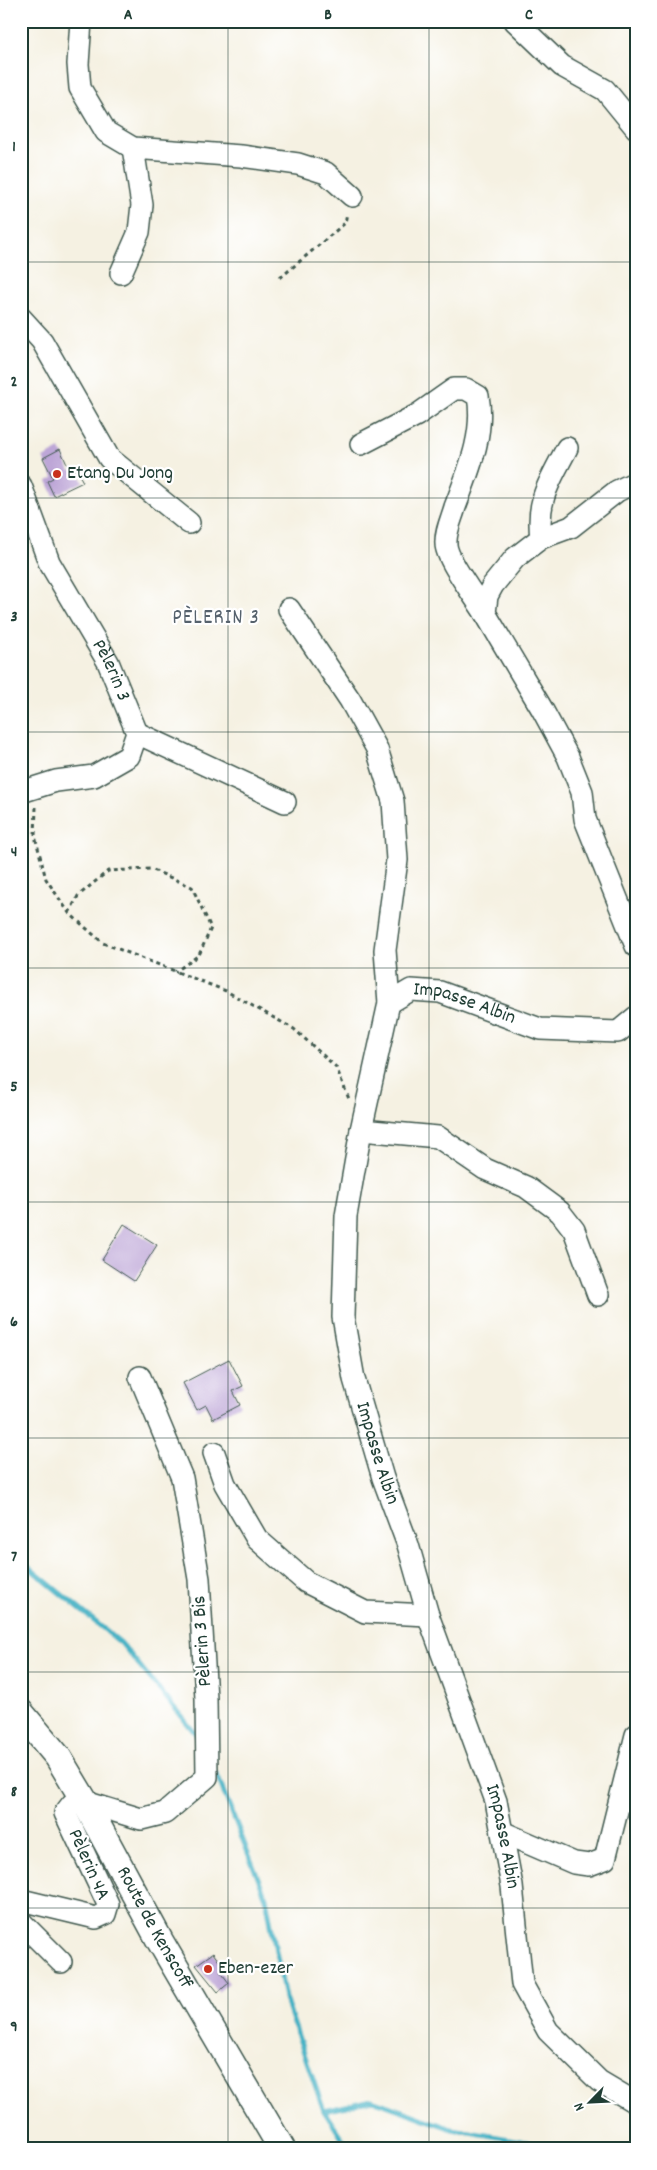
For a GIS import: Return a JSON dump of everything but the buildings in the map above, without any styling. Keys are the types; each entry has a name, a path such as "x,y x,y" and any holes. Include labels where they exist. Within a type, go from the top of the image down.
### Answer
{"main road":[{"name":"Route de Kenscoff","path":"21,1712 58,1757 85,1802 160,1941 282,2149"}],"street":[{"path":"81,21 78,64 80,88 106,132 133,148 241,156 298,164 326,173 352,196"},
{"path":"515,21 562,66 605,90 636,128"},
{"path":"121,274 139,232 142,205 133,148"},
{"path":"21,318 42,342 108,458 189,523"},
{"path":"361,444 417,415 454,389 466,389 478,396 480,408 475,450 450,521 446,544 450,557 542,709 568,758 582,792 586,819 636,946"},
{"path":"541,538 538,518 544,493 567,448"},
{"path":"485,613 487,596 493,585 516,558 541,538 571,527 617,491 636,482"},
{"name":"Pèlerin 3","path":"21,486 49,562 108,662 137,732"},
{"path":"289,609 350,700 378,749 393,801 397,860 385,950 389,1003"},
{"path":"21,792 56,780 94,776 129,756 137,732 285,802"},
{"name":"Impasse Albin","path":"636,1017 618,1032 540,1028 440,992 411,990 389,1003 346,1216 343,1317 354,1379 382,1478 408,1546 428,1615 496,1801 512,1886 522,1984 548,2031 599,2081 636,2103"},
{"path":"362,1130 438,1137 485,1169 526,1187 560,1212 574,1230 598,1296"},
{"name":"Pèlerin 3 Bis","path":"85,1802 141,1819 165,1813 207,1777 206,1699 196,1561 182,1478 140,1377"},
{"path":"214,1453 225,1484 257,1539 306,1582 365,1612 428,1615"},
{"path":"502,1832 574,1863 589,1865 605,1859 636,1735"},
{"name":"Pèlerin 4A","path":"21,1900 96,1918 108,1911 108,1904 65,1813 72,1804 85,1802"},
{"path":"21,1922 61,1962"}],"path":[{"path":"280,278 345,223 352,196"},
{"path":"56,780 35,809 34,836 46,879 69,913 103,943 175,973 226,991 294,1029 336,1067"},
{"path":"69,913 78,896 108,871 151,869 192,887 211,928 200,955 175,973"}],"waterway":[{"path":"21,1561 121,1643 200,1739"},
{"path":"217,1775 266,1898 285,1998 324,2111 349,2149"},
{"path":"324,2111 372,2100 452,2129 568,2149"}],"place":[{"name":"Etang Du Jong","path":"57,474"},
{"name":"Eben-ezer","path":"208,1969"}],"district":[{"name":"PÈLERIN 3","path":"216,619"}]}
